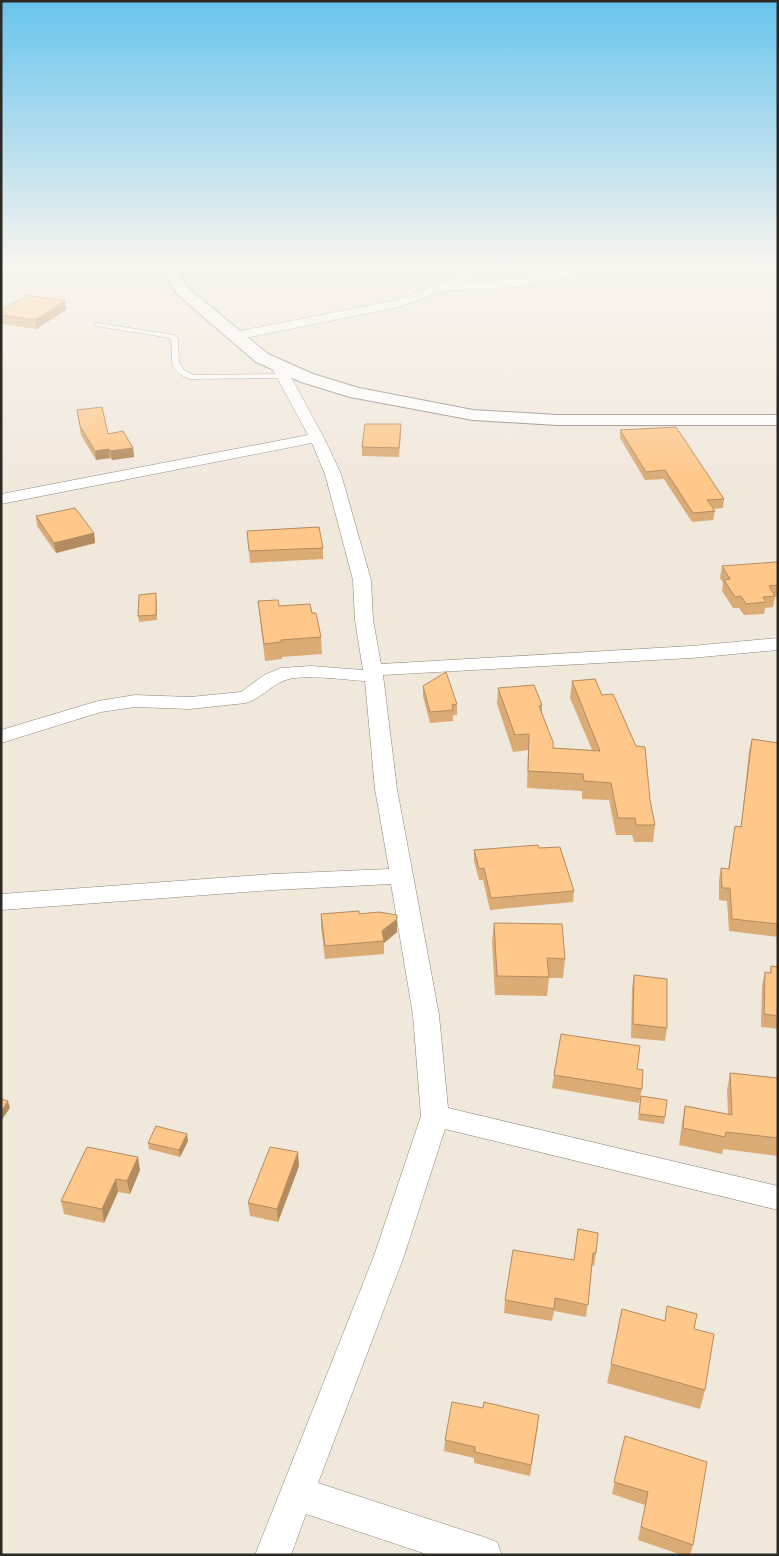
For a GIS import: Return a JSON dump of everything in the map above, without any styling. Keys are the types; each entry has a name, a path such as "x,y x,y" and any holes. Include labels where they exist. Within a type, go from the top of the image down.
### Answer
{"street":[{"path":"237,338 280,371 356,393 473,415 557,420 778,420"},
{"path":"273,1555 389,1256 435,1116 426,1015 386,789 373,673 364,620 362,580 333,474 317,438 280,371"},
{"path":"1,499 317,438"},
{"path":"1,736 98,707 135,701 190,703 246,697 281,674 311,672 373,673 691,652 778,644"},
{"path":"1,902 273,882 401,876"},
{"path":"435,1116 778,1198"},
{"path":"296,1492 484,1555"}],"lane":[{"path":"174,338 174,361 180,372 192,378 280,371"}],"building":[{"path":"102,407 108,434 123,431 133,448 95,451 80,426 77,410"},
{"path":"365,424 401,424 399,448 362,447"},
{"path":"676,427 724,499 707,500 715,511 693,513 665,470 646,472 620,430"},
{"path":"75,508 94,533 54,543 36,516"},
{"path":"319,527 323,548 249,551 247,531"},
{"path":"776,562 778,564 778,585 769,586 775,596 763,597 766,602 746,604 741,596 735,597 724,580 730,579 722,566"},
{"path":"156,593 156,615 138,616 139,595"},
{"path":"278,600 279,606 310,604 312,613 316,613 321,637 281,640 281,642 264,644 258,601"},
{"path":"446,672 457,704 452,705 453,710 430,712 423,686"},
{"path":"595,679 602,695 613,694 636,746 645,747 650,800 655,825 636,825 635,818 618,818 611,783 584,781 583,774 528,771 529,734 515,735 498,688 534,685 542,705 539,706 553,742 553,748 600,751 572,681"},
{"path":"752,739 778,743 778,924 732,919 730,888 722,888 721,868 729,869 735,826 741,827"},
{"path":"538,845 539,848 560,847 574,891 491,898 484,868 479,869 474,850"},
{"path":"359,911 359,914 379,912 397,915 397,919 382,931 384,941 325,946 321,914"},
{"path":"494,923 562,924 565,959 547,958 549,977 497,976"},
{"path":"771,966 778,967 778,1016 764,1014 765,972 771,973"},
{"path":"634,975 667,979 667,1028 633,1024"},
{"path":"561,1034 640,1046 637,1069 643,1070 642,1089 554,1075"},
{"path":"730,1073 778,1078 778,1138 726,1132 725,1137 683,1128 685,1106 732,1115"},
{"path":"641,1096 667,1100 665,1117 639,1114"},
{"path":"1,1099 8,1101 1,1112"},
{"path":"156,1126 187,1134 179,1150 148,1143"},
{"path":"87,1147 138,1157 127,1181 116,1179 102,1209 61,1201"},
{"path":"270,1147 298,1152 277,1209 248,1203"},
{"path":"578,1229 598,1233 596,1253 593,1253 588,1305 555,1298 554,1309 505,1300 513,1250 574,1260"},
{"path":"667,1306 697,1314 694,1329 714,1334 705,1390 611,1364 622,1309 665,1321"},
{"path":"452,1402 483,1408 484,1402 539,1415 531,1465 475,1452 475,1447 445,1440"},
{"path":"625,1436 707,1462 693,1545 641,1527 648,1492 614,1482"}]}
